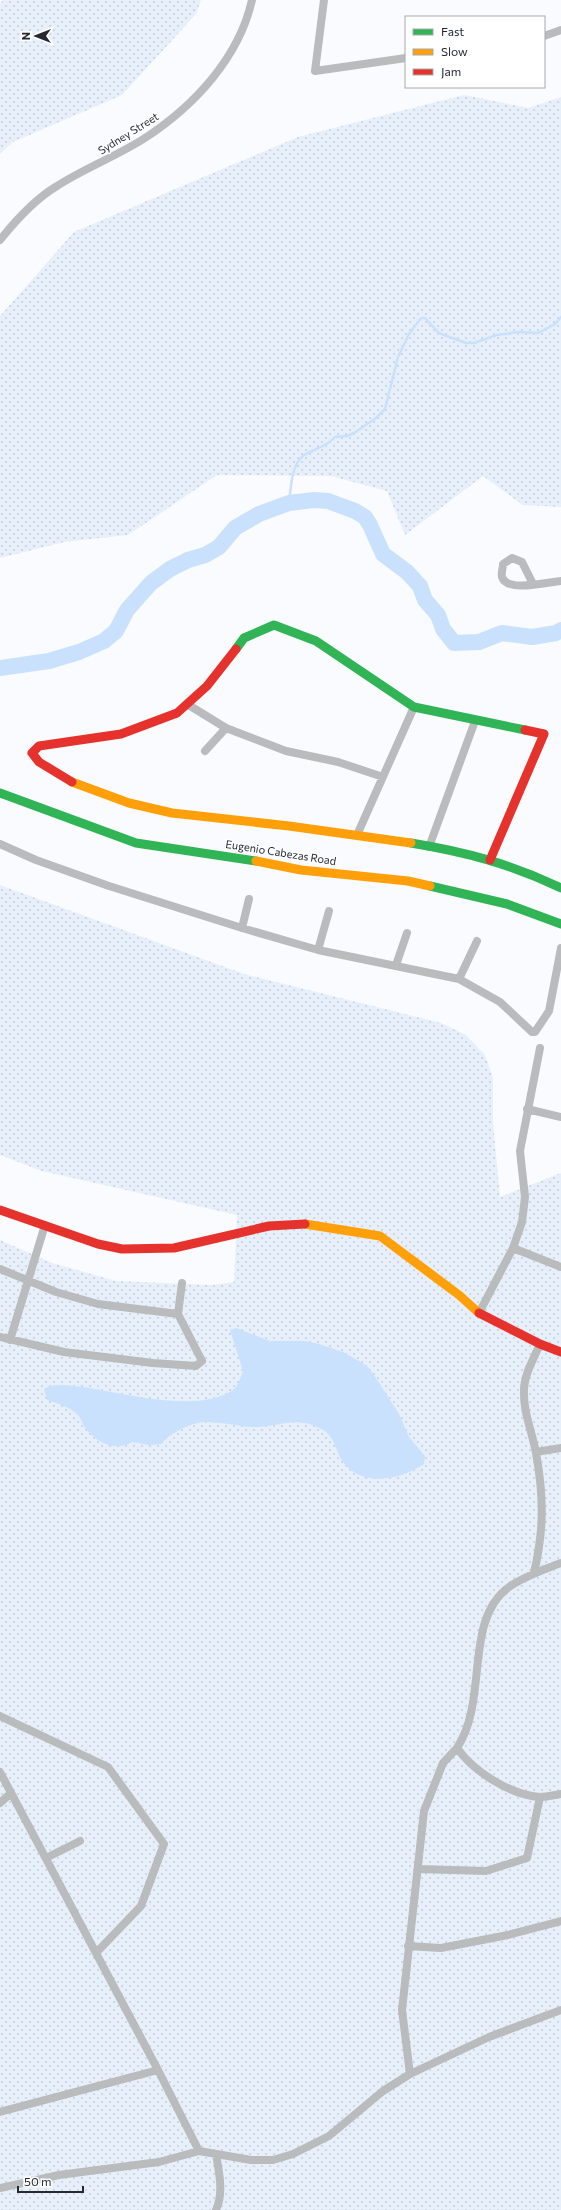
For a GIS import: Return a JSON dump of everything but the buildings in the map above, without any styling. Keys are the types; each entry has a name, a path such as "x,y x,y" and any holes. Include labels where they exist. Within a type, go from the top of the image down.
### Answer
{"street":[{"name":"Sydney Street","path":"0,240 18,219 56,186 145,138 175,116 202,90 227,58 244,23 252,0"},
{"path":"324,0 315,71 405,58"},
{"path":"545,36 561,30"},
{"path":"533,584 561,581"},
{"path":"490,860 544,734 414,707 316,640 274,625 244,638 207,686 176,713 121,734 39,746 32,753 38,762 60,777 94,792 160,811 357,835 464,852 490,860 524,869 561,888"},
{"path":"187,704 226,728 286,751 338,762 383,777"},
{"path":"357,835 414,707"},
{"path":"429,847 476,721"},
{"path":"205,751 226,728"},
{"name":"Eugenio Cabezas Road","path":"0,793 136,844 239,857 301,870 408,881 507,904 561,924"},
{"path":"0,844 36,860 109,886 242,928 318,950 459,978 500,1002 529,1032 535,1032 548,1011 561,948"},
{"path":"242,928 249,899"},
{"path":"318,950 329,910"},
{"path":"396,965 407,933"},
{"path":"459,978 477,941"},
{"path":"479,1313 513,1248 522,1222 525,1197 520,1151 527,1108 540,1048"},
{"path":"527,1108 561,1117"},
{"path":"0,1210 98,1244 122,1249 174,1248 269,1226 298,1223 380,1236 459,1295 479,1313 540,1344 561,1352"},
{"path":"10,1340 45,1225"},
{"path":"513,1248 561,1267"},
{"path":"0,1269 28,1281 98,1304 178,1314"},
{"path":"0,1337 64,1352 153,1363 196,1366 202,1361 178,1314 182,1283"},
{"path":"534,1573 540,1550 544,1508 536,1452 525,1414 524,1389 540,1344"},
{"path":"536,1452 561,1448"},
{"path":"410,2074 402,2010 424,1811 443,1762 457,1748 469,1724 478,1680 482,1629 492,1605 508,1588 534,1573 561,1562"},
{"path":"0,1716 108,1768 164,1844 141,1906 96,1953"},
{"path":"457,1748 466,1760 490,1778 516,1790 540,1797 561,1794"},
{"path":"0,1772 158,2070 199,2151"},
{"path":"0,1803 11,1793"},
{"path":"418,1868 486,1871 527,1858 540,1797"},
{"path":"46,1858 80,1841"},
{"path":"408,1946 441,1948 508,1935 561,1921"},
{"path":"0,2188 59,2175 159,2162 199,2151 244,2159 273,2160 293,2154 329,2136 383,2091 410,2074 489,2037 561,2010"},
{"path":"0,2112 158,2070"},
{"path":"216,2154 220,2183 220,2201 216,2210"}],"shaded area":[{"path":"3,0 201,0 196,14 122,95 13,142 0,154 0,4"},
{"path":"464,95 528,108 561,97 561,507 523,505 483,476 405,535 387,491 331,476 217,475 128,535 64,542 0,558 0,316 74,232 298,137"},
{"path":"0,885 244,974 441,1023 466,1035 485,1055 493,1078 493,1123 500,1197 561,1173 561,2210 0,2210 0,1240 52,1263 116,1281 212,1285 234,1282 237,1215 42,1171 0,1155"}],"water":[{"path":"236,1328 270,1341 304,1341 319,1344 343,1352 369,1368 399,1414 409,1437 425,1456 424,1464 405,1474 394,1477 372,1478 361,1476 352,1471 340,1458 332,1438 328,1434 315,1426 300,1422 255,1427 203,1422 193,1424 178,1431 161,1444 149,1445 132,1442 125,1445 112,1446 99,1441 93,1436 75,1412 47,1400 44,1389 58,1385 83,1387 160,1400 181,1401 218,1397 235,1388 243,1371 230,1330"}],"waterway":[{"path":"289,503 294,471 296,465 303,456 327,444 335,437 347,436 354,433 376,418 385,409 398,357 409,334 421,318 425,318 439,333 466,343 474,343 497,335 518,332 538,333 555,324 561,317"},
{"path":"0,668 49,661 79,652 104,641 116,631 127,610 151,583 170,569 188,560 205,555 219,547 235,528 259,514 289,503 314,500 328,501 355,511 365,517 383,554 407,572 420,586 425,600 438,615 443,629 454,643 479,642 502,633 532,637 556,633 561,630"}],"traffic: fast":[{"path":"236,649 244,638 274,625 316,641 414,707 525,730"},
{"path":"0,793 136,843 256,861"},
{"path":"411,843 451,850 488,860 524,872 561,888"},
{"path":"430,886 507,904 561,924"}],"traffic: slow":[{"path":"72,782 129,803 172,813 289,826 411,843"},
{"path":"256,861 301,870 408,881 430,886"},
{"path":"305,1224 380,1236 459,1295 479,1313"}],"traffic: jam":[{"path":"72,782 39,762 32,753 39,746 121,734 177,713 207,686 236,649"},
{"path":"490,860 544,734 525,730"},
{"path":"0,1210 98,1244 122,1249 174,1248 269,1226 305,1224"},
{"path":"479,1313 540,1344 561,1352"}]}
